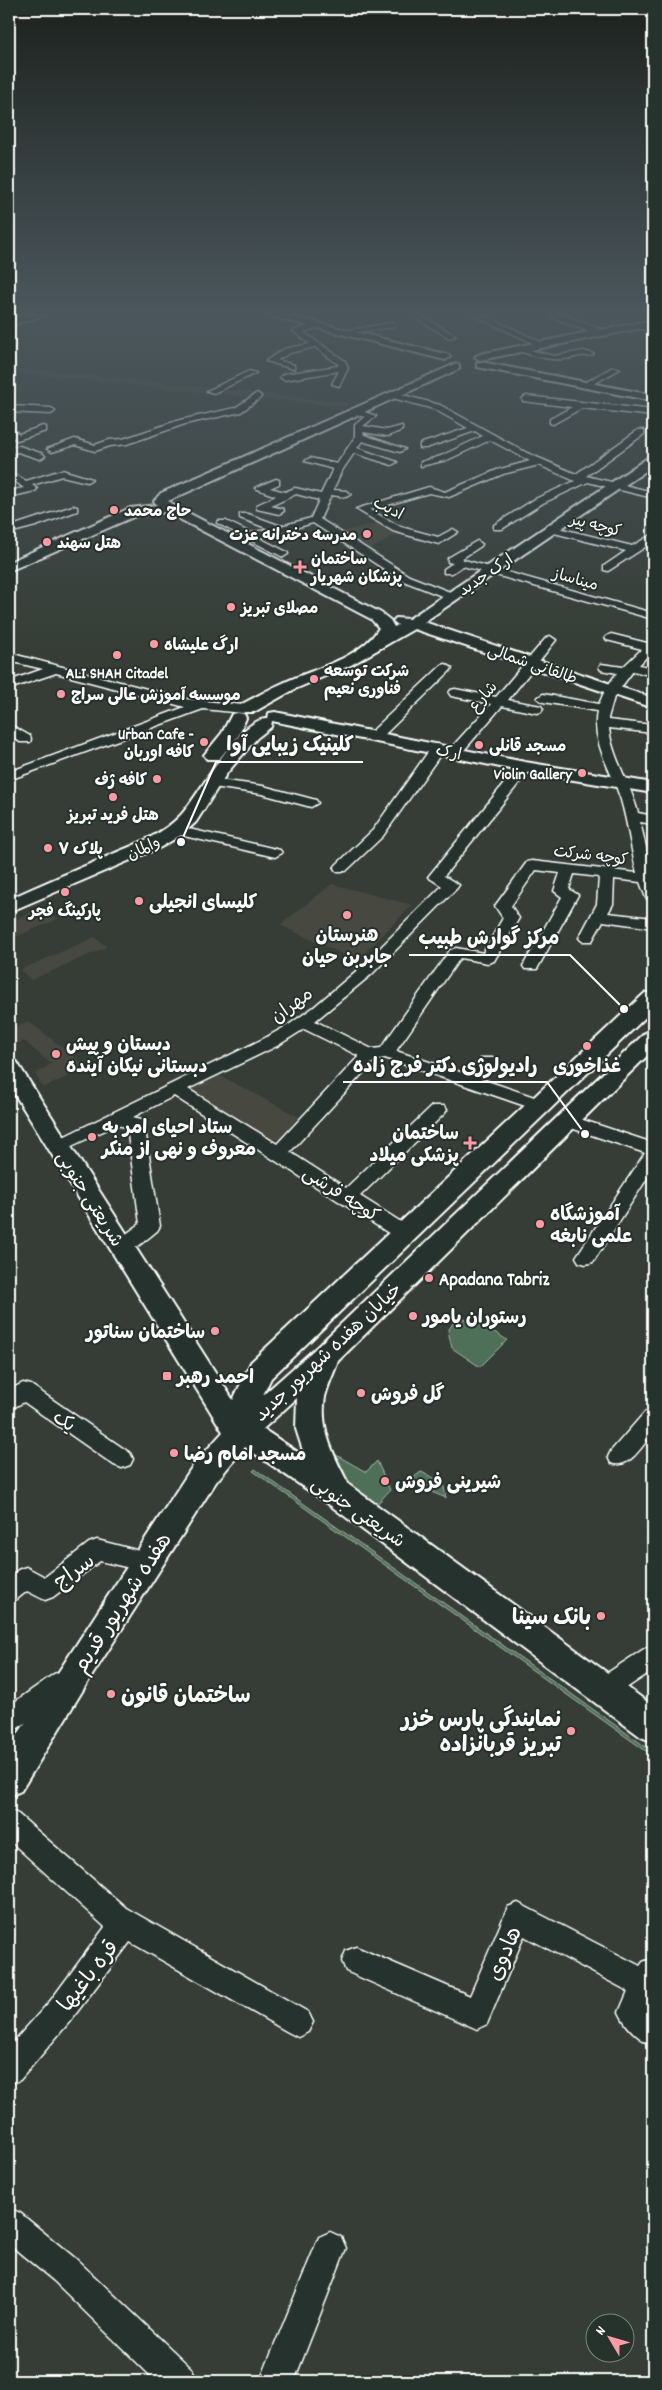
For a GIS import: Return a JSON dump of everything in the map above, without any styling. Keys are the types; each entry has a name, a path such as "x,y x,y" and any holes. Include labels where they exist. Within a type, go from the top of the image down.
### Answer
{"main road":[{"path":"323,427 166,496 161,501 168,508 376,616 385,623 387,628 377,644"},
{"name":"ارک جدید","path":"310,677 377,644 413,623 653,460"},
{"path":"9,567 23,555 135,511 168,508"},
{"path":"300,577 386,608 415,612 433,608"},
{"name":"طالقانی شمالی","path":"376,616 413,623 653,703"},
{"path":"243,712 310,677"},
{"name":"والمان","path":"10,900 154,843 176,830 189,818 211,783 234,754 272,718 310,677"},
{"name":"والمان","path":"10,900 139,837 171,815 186,796 201,769 230,736 243,712"},
{"name":"ارک","path":"243,712 249,724 272,718 376,736 526,767 653,788"},
{"name":"خیابان هفده شهریور جدید","path":"242,1431 243,1416 250,1393 262,1370 653,998"},
{"name":"خیابان هفده شهریور جدید","path":"242,1431 328,1353 653,1038"},
{"name":"شریعتی جنوبی","path":"9,1067 232,1423 338,1494 653,1726"},
{"path":"328,1353 309,1398 308,1420 316,1448 338,1494"},
{"name":"هفده شهریور قدیم","path":"9,1779 74,1674 205,1473 242,1431"}],"street":[{"path":"52,449 75,442 95,448 108,443 124,442 170,427"},
{"path":"315,520 341,464 352,449 362,427"},
{"path":"473,427 539,462 581,479 653,495"},
{"path":"359,433 388,433 399,428"},
{"path":"423,446 476,428"},
{"path":"9,430 17,437 44,429"},
{"path":"498,527 540,500 581,479 641,432"},
{"path":"359,433 400,449"},
{"path":"424,464 444,458 490,436"},
{"path":"9,451 19,448 40,456"},
{"path":"352,449 392,462"},
{"path":"310,461 355,464"},
{"path":"446,495 500,472 539,462"},
{"path":"17,481 62,473 87,479"},
{"path":"9,494 32,489 17,481"},
{"path":"276,482 260,488 291,494 346,494"},
{"path":"408,487 422,492"},
{"name":"ادیب","path":"453,532 439,541 397,529 361,509 430,490 464,500"},
{"path":"279,512 261,507 291,494"},
{"path":"9,530 73,509"},
{"path":"244,516 280,529"},
{"path":"249,537 315,520 405,578 452,596"},
{"path":"397,529 412,522"},
{"path":"222,523 283,554"},
{"name":"کوچه پیر","path":"550,530 634,550"},
{"name":"کوچه پیر","path":"608,568 653,537"},
{"path":"462,562 452,560 477,544"},
{"path":"448,571 462,562"},
{"name":"میناساز","path":"462,562 653,616"},
{"path":"611,638 651,650"},
{"name":"شارع","path":"340,868 378,833 447,750 499,702 550,640"},
{"path":"610,689 651,650"},
{"path":"9,657 199,706 243,712"},
{"path":"604,667 653,672"},
{"path":"376,736 446,668"},
{"path":"9,686 56,669"},
{"name":"کوچه شرکت","path":"610,689 603,708 602,722 606,746 622,784 646,878 653,898"},
{"path":"455,694 499,702 603,708"},
{"path":"9,776 199,706"},
{"path":"602,722 653,729"},
{"path":"9,728 25,739"},
{"name":"مهران","path":"59,1146 272,1042 305,1023 348,986 452,885 435,877 526,767"},
{"path":"211,783 263,790 311,803"},
{"path":"631,816 653,820"},
{"path":"176,830 274,853"},
{"name":"کوچه شرکت","path":"378,1054 456,953 488,958 511,918 503,906 532,865 646,878"},
{"path":"531,966 572,895 560,891 568,869"},
{"path":"586,938 605,904 607,874"},
{"path":"598,916 653,923"},
{"path":"305,1023 378,1054 470,1081 540,1105"},
{"path":"279,1153 378,1054"},
{"path":"470,1081 488,1062"},
{"name":"کوچه فرشی","path":"175,1089 405,1234"},
{"path":"348,1197 438,1110"},
{"path":"114,1119 136,1123 150,1226 122,1247"},
{"path":"568,1121 653,1149"},
{"path":"586,1257 653,1155"},
{"name":"یک","path":"9,1402 23,1391 122,1459"},
{"path":"620,1457 653,1418"},
{"name":"سراج","path":"9,1592 26,1577 45,1590 97,1550 147,1562"},
{"path":"604,1689 653,1657"},
{"path":"9,1720 74,1674"},
{"name":"قره باغیها","path":"9,1823 116,1918 119,1934 61,2010 9,2069"},
{"name":"هادوی","path":"356,1960 477,2014 518,1917 650,1978"},
{"path":"116,1918 298,2022"},
{"path":"650,1978 634,2012 653,2030"},
{"path":"9,2224 65,2270 180,2381"},
{"path":"277,2381 330,2248"}],"shaded area":[{"path":"379,523 399,533 371,549 339,532"},
{"name":"هنرستان جابربن حیان","path":"332,884 412,905 357,961 280,925"},
{"path":"43,907 58,919 9,940 9,922"},
{"path":"95,937 107,947 31,980 20,970"},
{"name":"دبستان و پیش دبستانی نیکان آینده","path":"28,1021 88,1067 43,1088 35,1074 51,1064 24,1041 15,1044 9,1034 9,1030"},
{"path":"219,1075 299,1117 281,1139 269,1139 193,1095 192,1089"}],"green space":[{"path":"457,1317 480,1323 507,1340 480,1367 452,1348 448,1331"},
{"path":"322,1447 366,1472 377,1461 390,1490 367,1515"},
{"path":"255,1469 653,1752 653,1756 253,1471"},
{"path":"421,1472 443,1482 446,1498 417,1486 414,1477"}],"place":[{"name":"حاج محمد","path":"114,510"},
{"name":"مدرسه دخترانه عزت","path":"367,534"},
{"name":"هتل سهند","path":"47,542"},
{"name":"ساختمان پزشکان شهریار","path":"300,567"},
{"name":"مصلای تبریز","path":"231,607"},
{"name":"ارگ علیشاه","path":"154,644"},
{"name":"ALI SHAH Citadel","path":"117,655"},
{"name":"شرکت توسعه فناوری نعیم","path":"314,679"},
{"name":"موسسه آموزش عالی سراج","path":"61,694"},
{"name":"Urban Cafe - کافه اوربان","path":"204,742"},
{"name":"مسجد قانلی","path":"479,745"},
{"name":"Violin Gallery","path":"582,773"},
{"name":"کافه ژف","path":"157,779"},
{"name":"هتل فرید تبریز","path":"113,797"},
{"name":"کلینیک زیبایی آوا","path":"181,842"},
{"name":"پلاک ۷","path":"48,848"},
{"name":"پارکینگ فجر","path":"65,892"},
{"name":"کلیسای انجیلی","path":"139,901"},
{"name":"هنرستان جابربن حیان","path":"347,915"},
{"name":"مرکز گوارش طبیب","path":"624,1009"},
{"name":"غذاخوری","path":"587,1046"},
{"name":"دبستان و پیش دبستانی نیکان آینده","path":"56,1054"},
{"name":"رادیولوژی دکتر فرج زاده","path":"585,1134"},
{"name":"ستاد احیای امر به معروف و نهی از منکر","path":"92,1137"},
{"name":"ساختمان پزشکی میلاد","path":"470,1143"},
{"name":"آموزشگاه علمی نابغه","path":"540,1224"},
{"name":"Apadana Tabriz","path":"429,1278"},
{"name":"رستوران یامور","path":"413,1316"},
{"name":"ساختمان سناتور","path":"215,1331"},
{"name":"احمد رهبر","path":"167,1376"},
{"name":"گل فروش","path":"361,1393"},
{"name":"مسجد امام رضا","path":"174,1453"},
{"name":"شیرینی فروش","path":"385,1481"},
{"name":"بانک سینا","path":"601,1616"},
{"name":"ساختمان قانون","path":"111,1694"},
{"name":"نمایندگی پارس خزر تبریز قربانزاده","path":"571,1731"}]}
